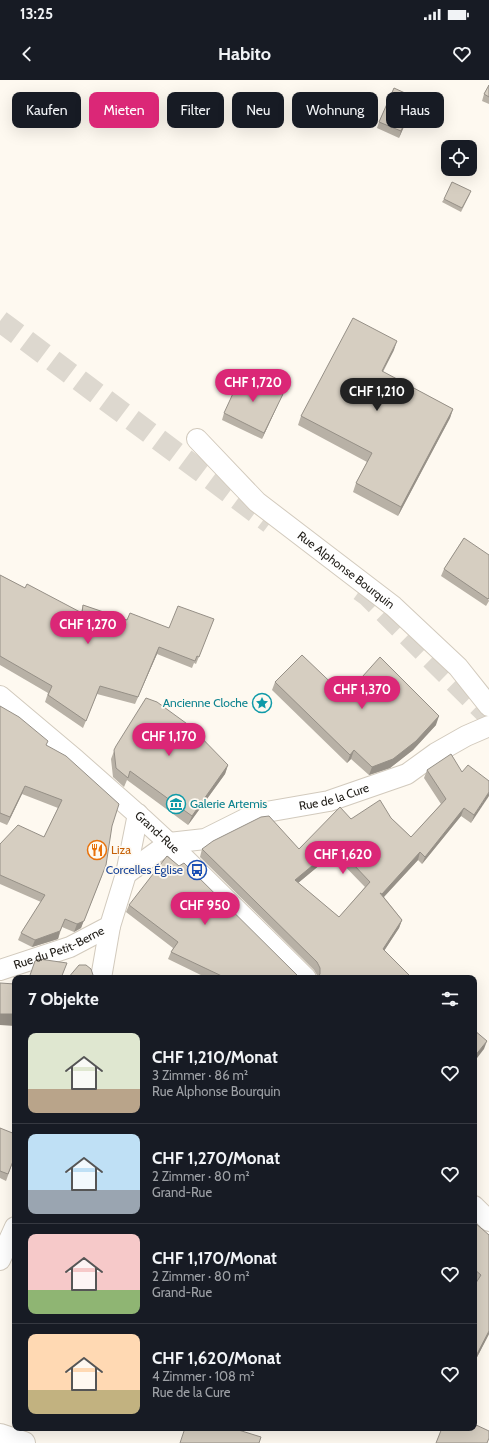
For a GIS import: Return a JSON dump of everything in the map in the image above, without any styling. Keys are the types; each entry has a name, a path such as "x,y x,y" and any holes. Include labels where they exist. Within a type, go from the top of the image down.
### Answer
{"street":[{"name":"Rue Alphonse Bourquin","path":"197,439 257,502 392,606 458,667 489,706"},
{"name":"Grand-Rue","path":"0,696 76,760 170,843 303,975"},
{"name":"Rue de la Cure","path":"170,843 205,839 255,814 329,801 407,774 442,749 489,726"},
{"name":"Rue du Petit-Berne","path":"0,970 70,947 110,926 126,874 138,814"},
{"path":"126,874 170,843"},
{"path":"102,975 110,926"},
{"path":"477,1209 489,1221"},
{"path":"0,1260 12,1234"},
{"path":"0,1435 24,1443"}],"building":[{"path":"489,85 489,97 484,94"},
{"path":"394,88 403,92 392,92"},
{"path":"386,106 386,125 379,122"},
{"path":"394,128 402,128 401,131"},
{"path":"452,182 471,191 462,208 444,199"},
{"path":"353,318 397,341 382,371 453,409 401,507 356,483 372,453 301,416"},
{"path":"242,374 283,394 264,433 224,413"},
{"path":"464,538 489,555 488,599 444,569"},
{"path":"0,575 25,588 27,584 82,613 83,605 127,620 130,613 169,628 178,606 214,619 199,657 197,656 195,661 159,647 138,697 100,686 86,721 48,695 52,686 0,656"},
{"path":"302,655 345,696 380,657 439,716 416,741 393,759 372,767 354,750 350,755 275,682"},
{"path":"146,698 157,702 190,726 228,765 192,816 130,771 128,778 116,768 114,750"},
{"path":"0,706 19,717 48,741 46,745 66,756 119,804 112,826 106,865 84,921 77,924 65,919 60,931 35,940 21,933 45,895 0,875 0,844 18,825 44,837 62,800 25,786 10,817 0,813"},
{"path":"451,754 462,772 468,765 489,781 489,792 474,815 464,808 425,857 420,852 382,894 380,893 402,920 383,949 409,975 319,975 320,968 317,962 202,849 213,841 261,817 269,816 299,849 340,807 351,819 380,800 391,818 411,837 446,799 427,770","holes":["336,846 370,882 339,917 295,880"]},
{"path":"167,856 179,866 184,863 297,975 220,975 171,952 178,942 129,905"},
{"path":"39,959 67,963 62,975 30,975 35,961"},
{"path":"79,965 86,965 91,969 93,975 71,975"},
{"path":"0,983 12,984 12,1014 0,1014"},
{"path":"477,1033 487,1041 477,1053"},
{"path":"0,1128 12,1133 12,1164 8,1174 0,1171"},
{"path":"477,1225 489,1235 489,1331 477,1354 477,1281 481,1275 477,1272"},
{"path":"477,1425 489,1431 487,1443 436,1443 441,1431 477,1431"},
{"path":"184,1431 242,1431 261,1437 259,1443 180,1443"}],"tunnel":[{"path":"0,321 270,523"},
{"path":"360,590 367,595 489,716"}],"place":[{"name":"Ancienne Cloche","path":"262,703"},
{"name":"Galerie Artemis","path":"176,804"},
{"name":"Liza","path":"97,850"},
{"name":"Corcelles Église","path":"197,870"}]}
